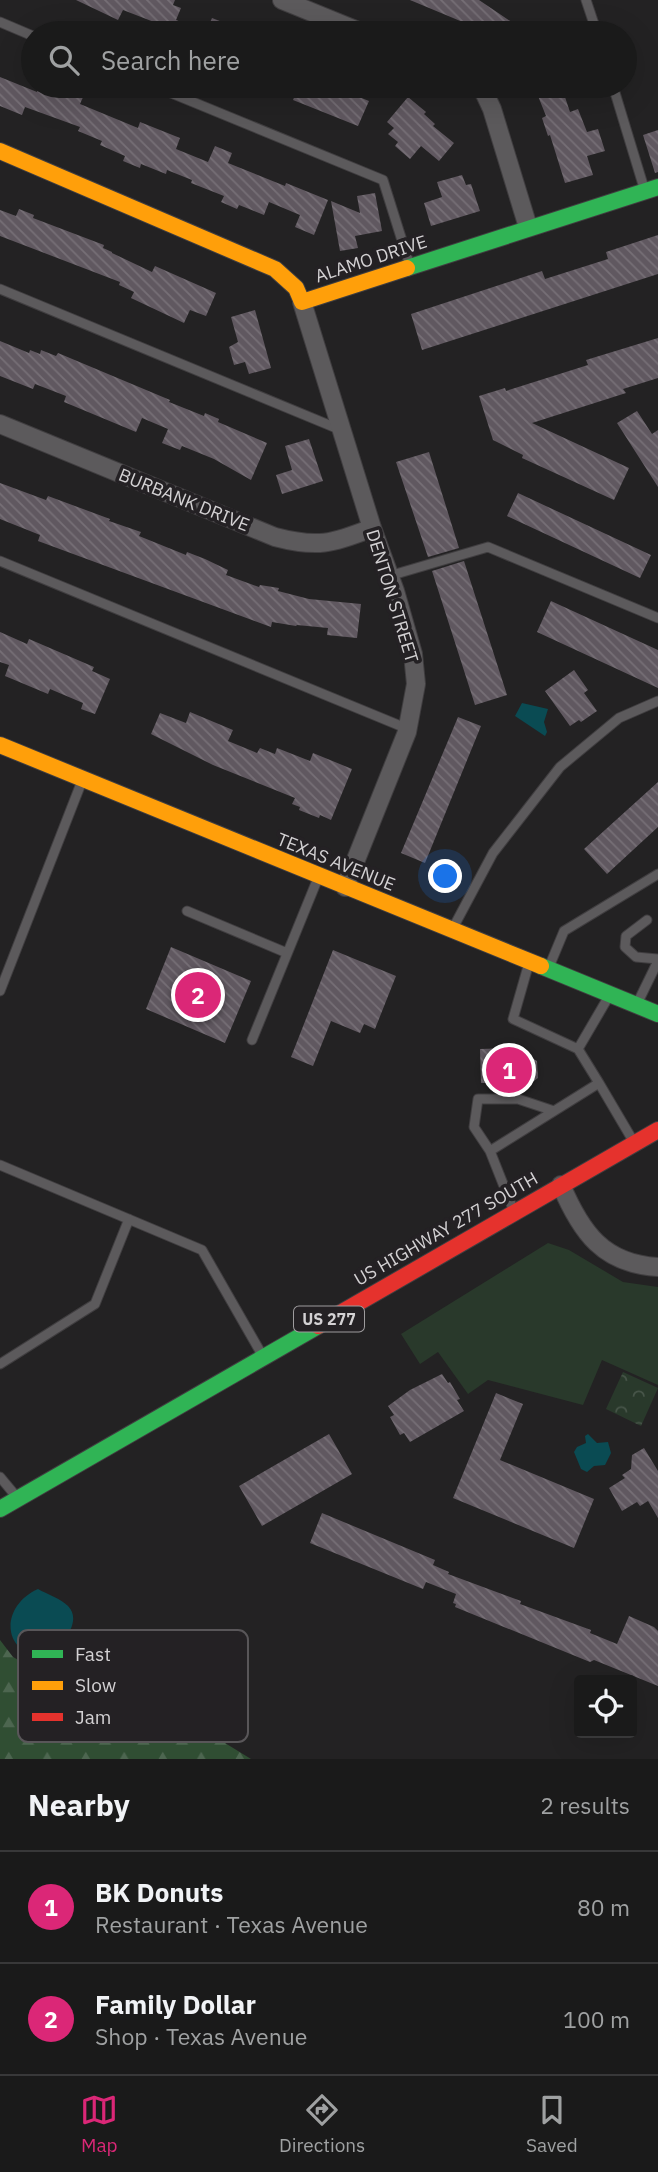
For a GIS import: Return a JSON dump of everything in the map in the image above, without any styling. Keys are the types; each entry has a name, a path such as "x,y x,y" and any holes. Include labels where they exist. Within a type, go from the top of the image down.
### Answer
{"main road":[{"name":"ALAMO DRIVE","path":"0,151 275,269 296,288 302,302 651,189"},
{"name":"TEXAS AVENUE","path":"0,746 658,1014"},
{"name":"US HIGHWAY 277 SOUTH","path":"0,1509 658,1130"}],"street":[{"path":"282,0 334,21"},
{"path":"487,98 528,227"},
{"name":"DENTON STREET","path":"302,302 414,654 416,684 408,729 345,887"},
{"name":"BURBANK DRIVE","path":"0,424 275,537 304,545 338,542 372,528"},
{"path":"561,1185 587,1234 610,1255 640,1266 658,1267"}],"lane":[{"path":"586,0 593,21"},
{"path":"0,22 21,31"},
{"path":"183,98 383,180 410,266"},
{"path":"617,98 651,189"},
{"path":"0,289 342,430"},
{"path":"389,576 488,547 658,618"},
{"path":"0,561 408,729"},
{"path":"452,930 492,853 560,767 619,718 658,701"},
{"path":"0,991 82,779"},
{"path":"548,969 565,930 658,874"},
{"path":"251,1040 318,876"},
{"path":"187,911 287,953"},
{"path":"636,1005 658,960 636,957 625,947 625,936 647,920"},
{"path":"529,961 513,1019 578,1049 634,1144"},
{"path":"578,1049 610,995"},
{"path":"490,1151 599,1083"},
{"path":"515,1212 490,1151 474,1127 478,1099 518,1099 554,1111"},
{"path":"0,1165 202,1250 264,1357"},
{"path":"0,1364 95,1304 129,1219"},
{"path":"0,1477 18,1499"}],"green space":[{"path":"548,1243 569,1250 623,1282 658,1287 658,1385 602,1360 583,1405 488,1380 468,1394 438,1352 420,1364 401,1334"},
{"path":"623,1372 658,1388 641,1426 606,1409"},
{"path":"0,1640 18,1660 18,1742 224,1742 251,1759 0,1759"}],"water":[{"path":"522,703 548,709 544,722 547,732 545,736 515,716"},
{"path":"588,1434 597,1443 608,1442 611,1453 605,1465 594,1466 587,1472 581,1469 574,1452 577,1447 586,1443 585,1436"},
{"path":"38,1589 68,1606 73,1620 70,1630 18,1630 18,1645 13,1639 12,1617 17,1606"}],"building":[{"path":"76,0 175,0 173,5 181,8 176,20 178,21 151,21 123,10 118,20"},
{"path":"410,0 479,0 510,21 460,21"},
{"path":"0,77 21,86 21,98 83,98 80,104 138,128 140,122 180,138 176,149 208,162 215,146 232,153 228,163 328,200 314,235 295,227 300,215 269,202 264,215 239,205 237,209 221,202 224,196 191,183 192,180 167,170 166,174 141,164 140,168 123,161 125,156 100,145 102,141 78,131 80,127 25,107 22,115 0,106"},
{"path":"362,98 369,101 358,126 293,100"},
{"path":"409,98 426,112 424,114 435,124 433,126 454,143 439,161 421,146 410,159 395,146 398,142 388,134 394,128 387,122"},
{"path":"539,98 565,98 570,112 578,109 587,132 598,129 605,151 587,156 593,175 565,183 542,118 546,116"},
{"path":"658,130 658,172 655,173 643,135"},
{"path":"462,175 466,185 471,184 480,211 431,226 424,203 442,197 437,182"},
{"path":"375,193 382,231 355,236 358,248 340,251 331,201 360,213 357,196"},
{"path":"19,209 34,215 33,218 104,245 103,248 152,272 155,266 216,293 206,316 190,310 184,323 131,298 134,292 119,285 120,282 0,236 0,210 16,216"},
{"path":"658,235 658,274 422,350 411,314 542,271 545,279 608,259 606,252"},
{"path":"255,310 271,368 249,374 245,362 234,365 229,347 238,342 231,317"},
{"path":"658,338 658,378 623,389 626,393 532,423 629,468 614,500 522,458 523,455 493,440 479,396 505,388 506,391 588,365 586,360"},
{"path":"0,341 29,353 30,350 40,354 41,350 56,356 58,353 170,400 169,402 219,419 218,422 267,443 251,480 214,459 182,446 180,450 162,443 168,429 142,418 136,432 64,402 66,396 35,384 33,389 0,376"},
{"path":"637,411 652,434 658,430 658,487 617,423"},
{"path":"309,439 323,481 282,494 276,475 292,470 285,446"},
{"path":"429,452 459,548 428,557 396,462"},
{"path":"0,483 46,500 48,496 110,519 109,521 141,532 139,536 186,555 187,552 205,559 228,570 226,575 259,587 279,588 278,591 309,599 361,604 357,638 327,635 328,628 272,622 271,627 38,541 40,535 0,519"},
{"path":"518,493 651,555 640,578 507,516"},
{"path":"464,561 507,695 475,705 432,571"},
{"path":"551,601 658,650 658,688 537,632"},
{"path":"0,632 27,644 29,639 94,667 92,671 110,679 95,714 81,709 83,703 50,689 48,694 5,676 9,665 0,662"},
{"path":"574,670 588,690 584,693 597,711 570,726 545,691"},
{"path":"190,712 233,730 228,741 257,753 260,748 275,754 277,748 310,761 313,753 352,769 331,820 299,810 300,807 292,804 295,798 213,765 151,734 160,713 186,723"},
{"path":"458,717 481,726 425,863 401,853"},
{"path":"658,782 658,827 607,874 584,849"},
{"path":"171,947 251,981 225,1043 146,1009"},
{"path":"333,950 396,976 375,1029 364,1024 360,1033 331,1021 313,1066 291,1057"},
{"path":"514,1048 537,1061 538,1078 523,1089 520,1084 489,1086 489,1083 481,1083 480,1049"},
{"path":"442,1374 448,1383 450,1382 464,1411 410,1442 404,1433 400,1435 390,1417 394,1415 388,1406 410,1390"},
{"path":"496,1393 523,1404 500,1460 594,1499 574,1548 453,1498"},
{"path":"329,1434 352,1474 262,1526 239,1486"},
{"path":"644,1448 658,1471 658,1518 648,1501 640,1506 637,1502 622,1511 609,1488 625,1478 622,1475 631,1469 632,1455"},
{"path":"322,1513 435,1560 433,1565 449,1572 448,1574 521,1601 520,1604 591,1630 590,1633 617,1644 629,1616 658,1631 658,1686 637,1677 637,1675 594,1660 590,1662 455,1607 456,1604 453,1603 456,1594 426,1582 423,1589 310,1543"}],"traffic: fast":[{"path":"407,268 658,187"},
{"path":"541,966 658,1014"},
{"path":"0,1509 318,1326"}],"traffic: slow":[{"path":"0,151 275,269 296,288 302,302 407,268"},
{"path":"0,745 541,966"}],"traffic: jam":[{"path":"318,1326 658,1130"}],"place":[{"name":"Family Dollar","path":"198,995"},
{"name":"BK Donuts","path":"509,1070"}]}
